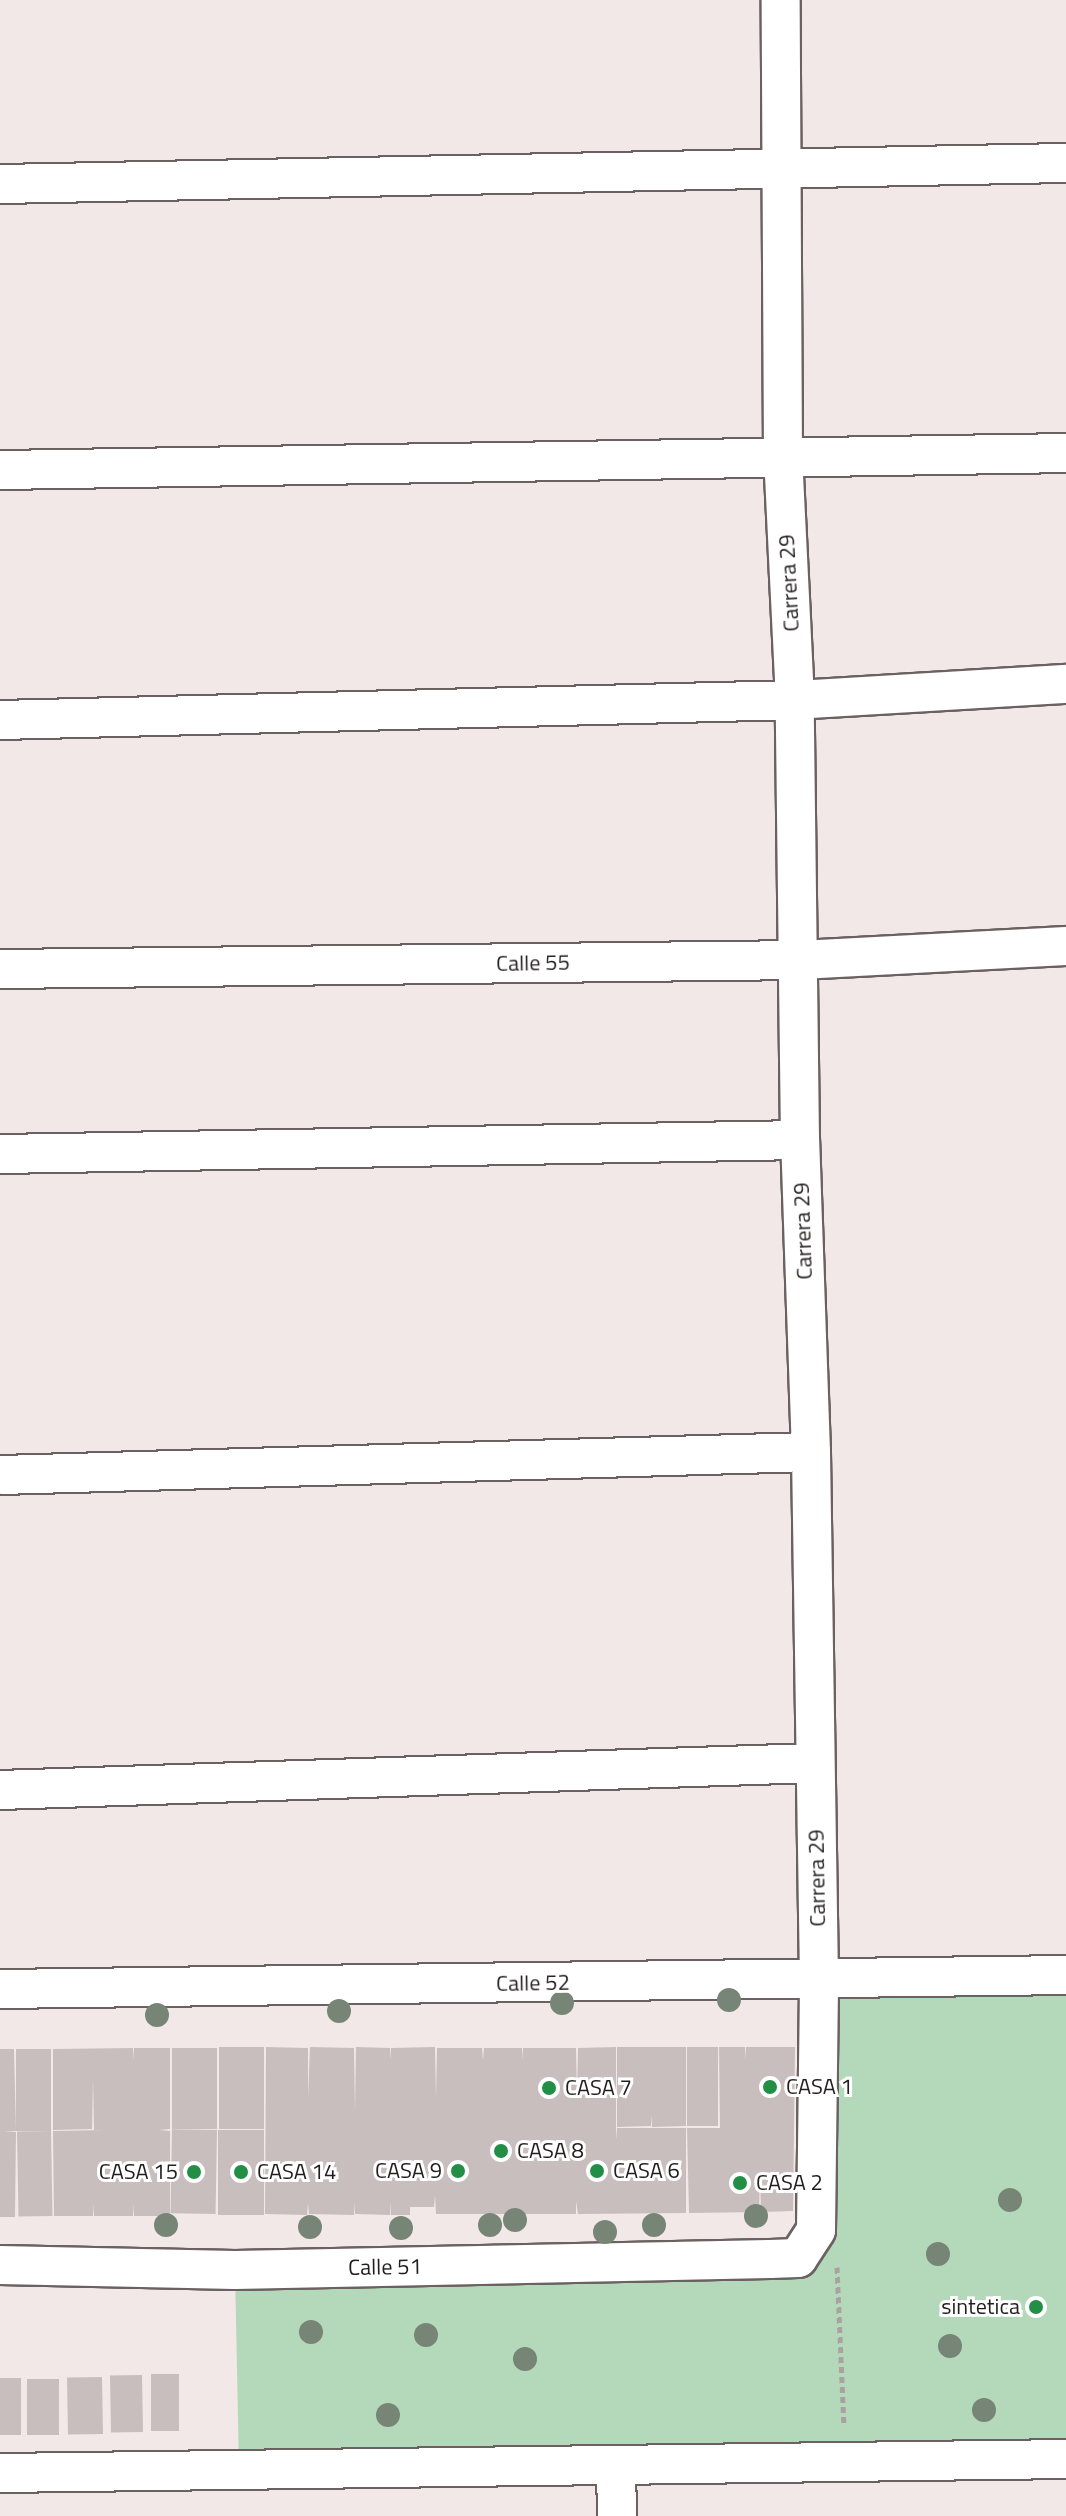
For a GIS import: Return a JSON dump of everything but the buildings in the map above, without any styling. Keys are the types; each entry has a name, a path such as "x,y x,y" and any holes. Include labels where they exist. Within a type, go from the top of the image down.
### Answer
{"street":[{"name":"Carrera 29","path":"781,0 783,455 795,700 800,1140 811,1452 819,1980 816,2230 808,2249"},
{"path":"0,184 1066,163"},
{"path":"0,470 783,455 1066,453"},
{"path":"0,720 795,700 1066,684"},
{"name":"Calle 55","path":"0,969 800,960 1066,946"},
{"path":"0,1154 800,1140"},
{"path":"1,1475 811,1452"},
{"path":"0,1790 814,1763"},
{"name":"Calle 52","path":"0,1989 1066,1975"},
{"name":"Calle 51","path":"0,2265 235,2270 798,2258 808,2249"},
{"path":"0,2473 1066,2459"},
{"path":"616,2466 617,2516"}],"path":[{"path":"808,2249 837,2247 845,2462"}],"green space":[{"path":"1066,1975 1066,2459 239,2469 235,2270 808,2249 819,1980"}],"place":[{"name":"CASA 1","path":"770,2087"},
{"name":"CASA 7","path":"549,2088"},
{"name":"CASA 8","path":"501,2151"},
{"name":"CASA 9","path":"458,2171"},
{"name":"CASA 6","path":"597,2171"},
{"name":"CASA 15","path":"194,2172"},
{"name":"CASA 14","path":"241,2172"},
{"name":"CASA 2","path":"740,2183"},
{"name":"sintetica","path":"1036,2307"}]}
